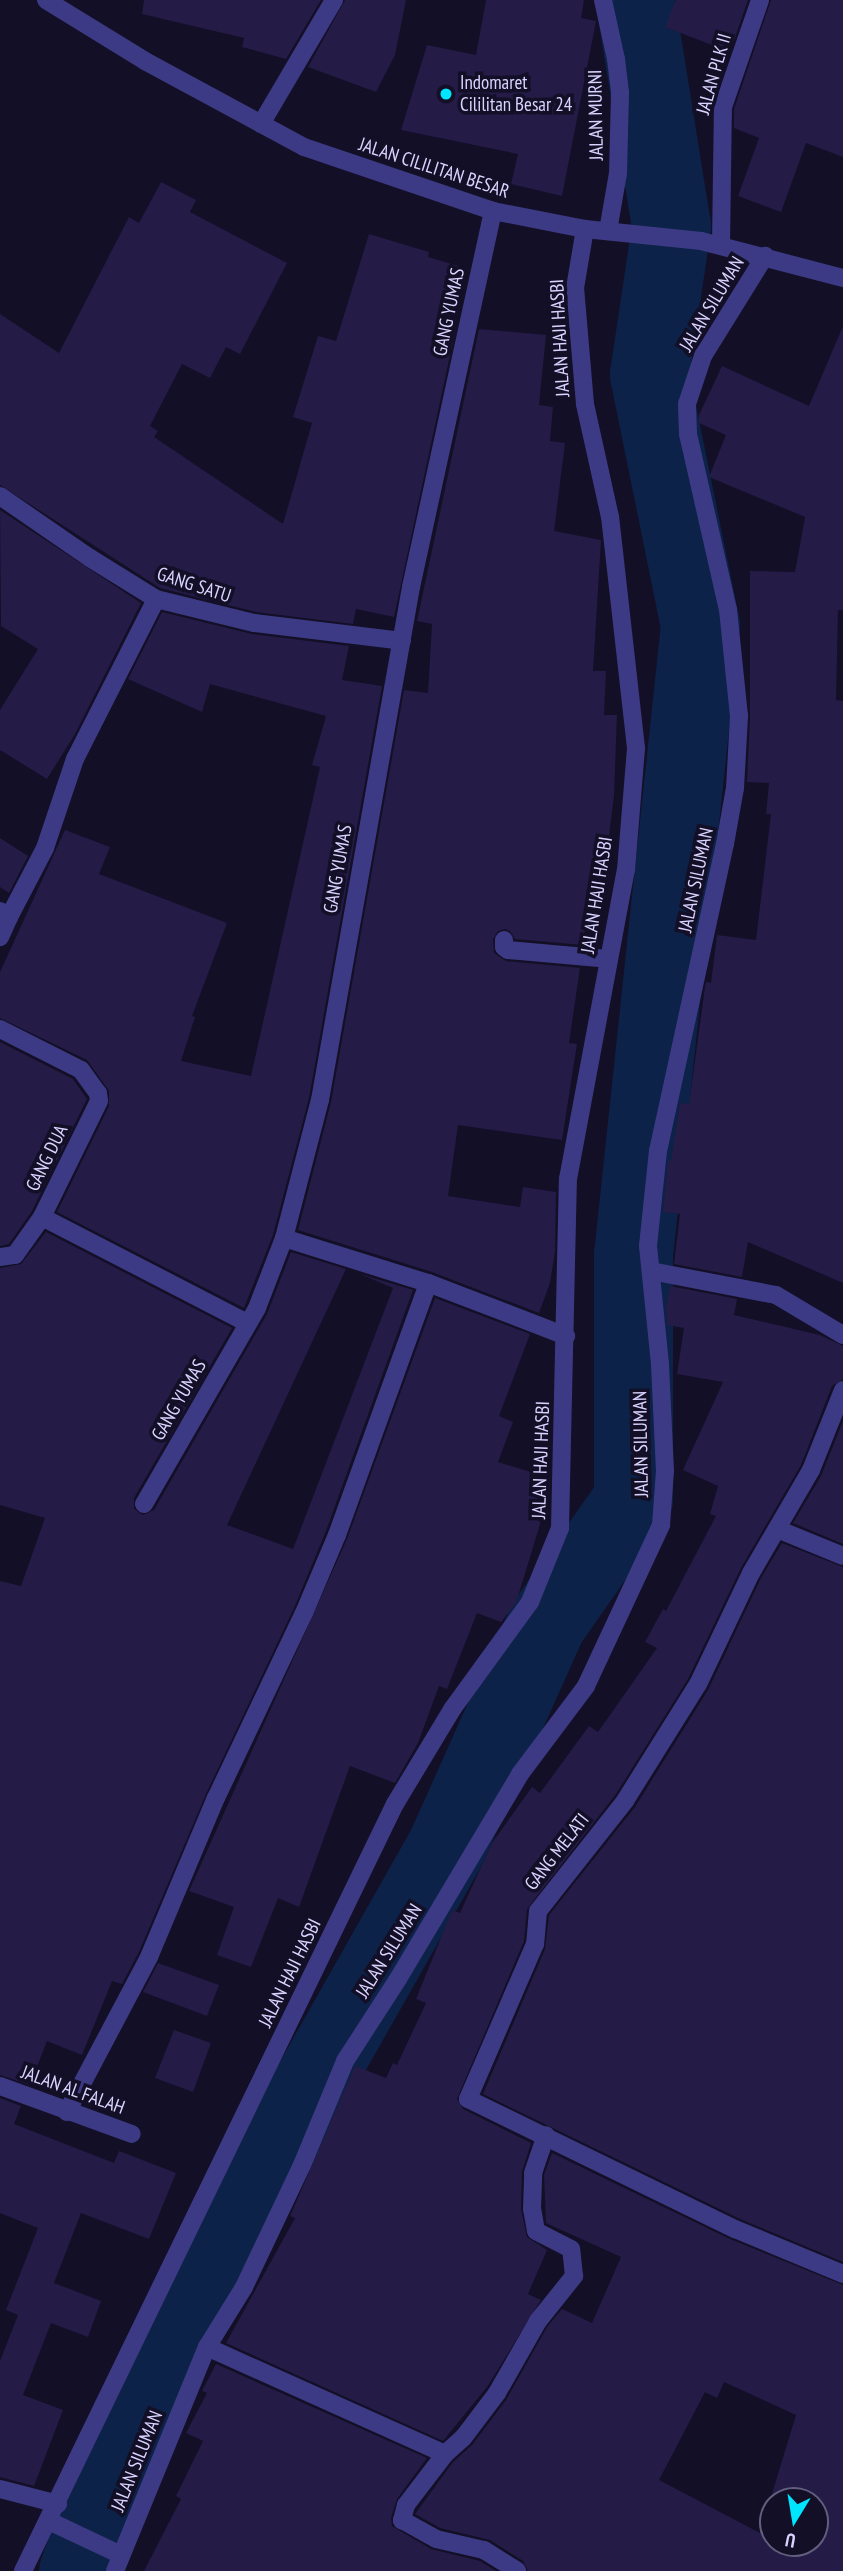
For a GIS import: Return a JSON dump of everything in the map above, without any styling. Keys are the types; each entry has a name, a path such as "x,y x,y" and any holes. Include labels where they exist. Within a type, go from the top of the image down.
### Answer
{"street":[{"name":"JALAN CILILITAN BESAR","path":"46,0 145,61 304,147 493,211 584,229 701,241 843,278"},
{"path":"261,124 334,0"},
{"name":"JALAN MURNI","path":"603,0 616,59 620,93 616,232"},
{"name":"JALAN PLK II","path":"721,245 723,107 760,0"},
{"name":"GANG YUMAS","path":"144,1504 247,1323 267,1284 284,1238 320,1100 402,641 493,211"},
{"name":"JALAN HAJI HASBI","path":"23,2571 54,2524 58,2504 395,1804 453,1709 530,1602 560,1528 568,1179 626,870 636,748 610,517 585,404 575,288 584,229"},
{"name":"JALAN SILUMAN","path":"114,2558 207,2347 250,2275 302,2165 345,2061 398,1979 520,1774 586,1686 662,1525 665,1471 648,1246 657,1151 725,844 735,788 739,716 728,610 688,434 687,404 703,356 765,256"},
{"name":"GANG SATU","path":"0,496 90,558 156,599 254,623 402,641"},
{"path":"0,937 4,914 45,848 75,759 156,599"},
{"path":"504,940 505,947 509,950 608,959"},
{"name":"GANG DUA","path":"0,1029 81,1070 98,1093 99,1101 42,1217 247,1323"},
{"path":"0,1257 15,1255 42,1217"},
{"path":"284,1238 428,1283 566,1336"},
{"path":"651,1271 776,1295 843,1335"},
{"path":"68,2112 149,1957 216,1798 304,1613 337,1535 428,1283"},
{"name":"GANG MELATI","path":"843,1390 811,1470 751,1573 698,1684 625,1801 538,1911 536,1944 468,2099 734,2229 843,2274"},
{"path":"777,1529 843,1556"},
{"name":"JALAN AL FALAH","path":"0,2087 132,2134"},
{"path":"517,2571 484,2550 436,2539 402,2520 405,2505 445,2454 463,2438 496,2393 538,2321 574,2276 571,2249 536,2231 532,2209 533,2173 546,2135"},
{"path":"207,2347 445,2454"},
{"path":"0,2489 58,2504"},
{"path":"54,2524 114,2558"}],"building":[{"path":"144,0 321,0 286,59 242,47 244,38 142,14"},
{"path":"345,0 406,0 395,55 376,92 308,67"},
{"path":"486,0 584,0 581,18 596,21 562,196 511,184 518,154 401,130 427,45 476,55"},
{"path":"676,0 748,0 730,52 665,27"},
{"path":"771,0 843,0 843,157 806,143 781,212 738,196 759,138 734,128 734,109"},
{"path":"161,182 196,200 190,212 287,263 240,354 226,347 210,378 182,364 150,426 158,431 154,437 283,524 312,423 293,417 318,336 336,341 369,234 429,252 428,257 465,268 447,326 456,327 394,617 356,609 353,624 256,612 160,588 0,485 0,314 59,353 129,217 139,223"},
{"path":"843,326 843,610 838,610 836,700 843,701 843,1283 748,1242 742,1277 674,1264 680,1214 663,1212 668,1160 671,1161 680,1103 689,1104 705,987 706,982 711,983 717,935 756,940 771,814 766,814 769,783 747,782 750,571 795,572 805,517 709,477 726,435 699,423 699,415 722,366 809,406"},
{"path":"479,329 546,335 539,405 553,407 550,441 565,443 554,531 601,540 593,671 606,671 604,715 617,715 614,796 606,859 593,858 583,945 515,939 510,931 505,929 498,931 493,939 494,953 506,961 580,968 569,1043 577,1044 562,1140 458,1125 448,1196 520,1207 523,1187 556,1192 555,1251 550,1283 539,1313 432,1272 298,1230 331,1102 404,690 428,693 432,624 417,621"},
{"path":"0,510 141,603 75,734 47,779 0,750 0,710 38,649 1,626"},
{"path":"162,612 252,634 349,646 342,680 382,686 309,1098 273,1235 244,1308 57,1212 109,1106 109,1091 87,1060 0,1018 0,972 65,830 110,847 99,874 227,923 192,1016 195,1017 181,1061 251,1076 320,767 312,765 326,716 210,684 202,712 128,679"},
{"path":"0,838 28,856 9,893 0,887"},
{"path":"0,1042 73,1079 87,1099 32,1211 9,1244 0,1246"},
{"path":"46,1232 232,1328 134,1498 134,1509 143,1515 154,1510 267,1314 291,1252 346,1269 227,1525 293,1549 393,1288 360,1274 413,1290 326,1531 294,1608 206,1794 139,1952 122,1984 112,1981 82,2055 47,2041 30,2085 0,2075 0,1581 21,1586 45,1518 0,1505 0,1268 21,1264"},
{"path":"670,1286 737,1299 734,1315 820,1335 843,1346 843,1379 832,1386 801,1465 741,1568 688,1679 616,1794 527,1909 524,1941 457,2099 463,2109 531,2143 522,2172 521,2209 527,2237 547,2250 528,2294 541,2300 487,2387 443,2441 226,2343 295,2218 290,2216 355,2066 386,2078 393,2063 397,2065 426,2003 416,1999 452,1910 460,1913 492,1843 532,1787 540,1793 589,1726 598,1732 657,1648 645,1642 663,1609 666,1611 716,1516 710,1514 718,1486 683,1470 723,1382 677,1374 684,1328 667,1325 666,1308"},
{"path":"435,1298 530,1334 499,1416 513,1422 498,1462 550,1478 549,1495 516,1603 501,1622 477,1613 447,1689 439,1686 418,1743 395,1783 350,1766 299,1907 278,1898 251,1967 217,1955 234,1907 189,1891 347,1539"},
{"path":"843,1421 843,1544 793,1523 821,1476"},
{"path":"782,1543 843,1567 843,2262 740,2219 483,2094 545,1949 549,1915 635,1807 708,1690 761,1578"},
{"path":"158,1963 219,1985 207,2016 143,1992"},
{"path":"174,2030 211,2043 193,2092 155,2078"},
{"path":"0,2098 21,2106 14,2124 114,2163 119,2151 176,2173 149,2239 81,2213 54,2283 101,2301 88,2337 51,2323 23,2395 63,2410 34,2486 0,2477 0,2361 18,2315 6,2310 38,2228 0,2213"},
{"path":"552,2153 730,2239 843,2285 843,2571 528,2571 523,2561 490,2540 440,2528 415,2514 453,2462 472,2445 506,2400 547,2327 562,2309 592,2323 621,2257 546,2223 544,2175","holes":["724,2382 796,2415 774,2487 829,2487 829,2557 759,2557 759,2532 659,2480 705,2392 717,2398"]},
{"path":"216,2364 427,2458 397,2499 391,2518 392,2526 431,2549 480,2561 496,2571 144,2571 181,2499 176,2496 203,2441 186,2433 207,2393 202,2391"}],"waterway":[{"path":"78,2571 145,2397 278,2144 446,1847 546,1623 633,1499 633,1255 700,625 649,374 671,226 635,0"}],"place":[{"name":"Indomaret Cililitan Besar 24","path":"446,94"}]}
